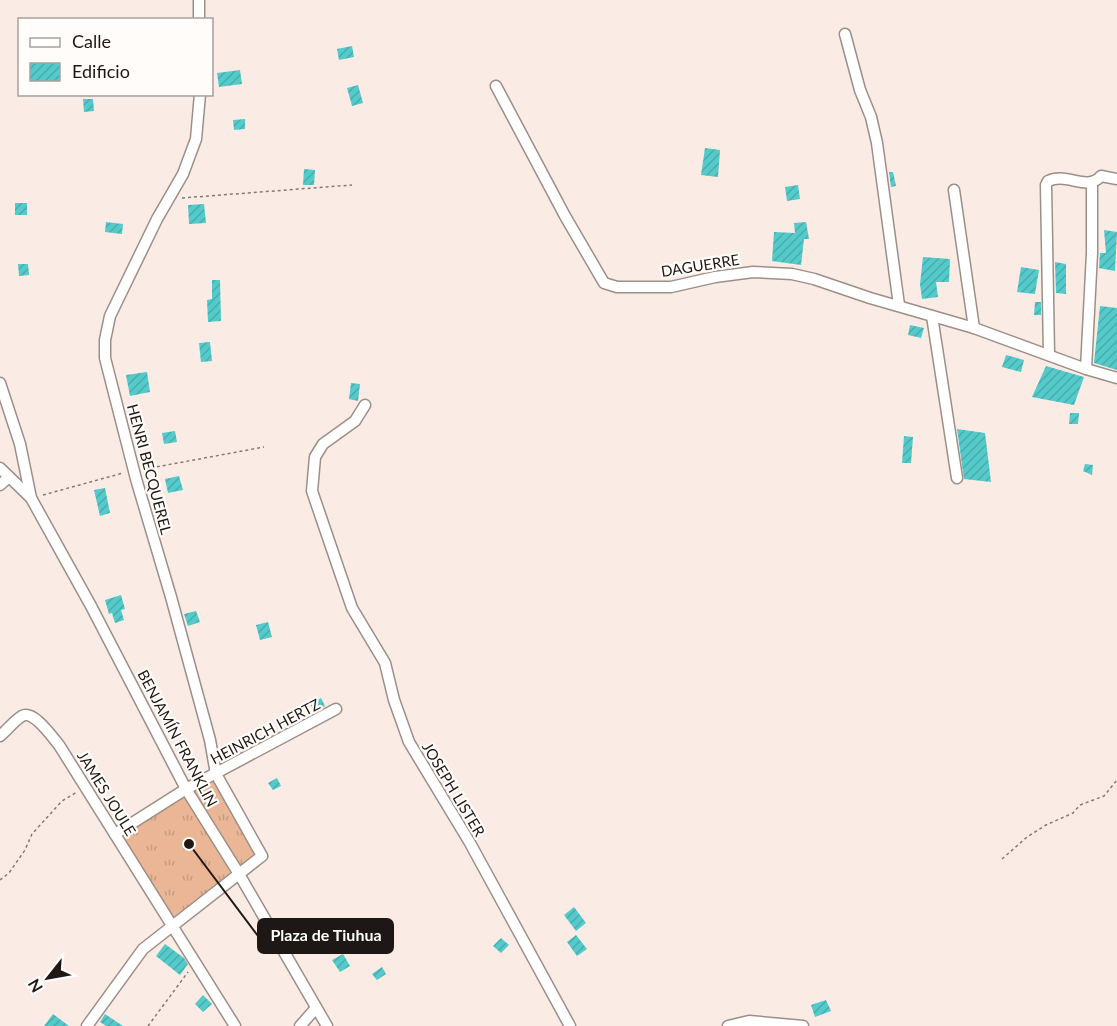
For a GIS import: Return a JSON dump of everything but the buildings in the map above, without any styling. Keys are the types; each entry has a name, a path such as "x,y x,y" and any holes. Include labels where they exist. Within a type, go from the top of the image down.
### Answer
{"street":[{"path":"199,0 200,18"},
{"path":"845,34 877,143 899,305"},
{"name":"DAGUERRE","path":"496,86 565,216 604,283 616,287 671,287 753,272 792,274 974,328 1117,378"},
{"name":"HENRI BECQUEREL","path":"200,96 196,139 183,174 136,260 110,316 105,340 105,358 134,471 210,740 216,774 262,854 239,874"},
{"path":"1049,355 1046,184 1058,177 1086,183 1101,176 1117,179"},
{"path":"1086,369 1092,253 1092,182"},
{"path":"954,190 974,328"},
{"path":"932,316 957,478"},
{"path":"0,383 20,444 31,498"},
{"name":"JOSEPH LISTER","path":"365,405 355,421 323,444 315,457 312,491 352,608 385,663 394,700 409,742 470,843 570,1026"},
{"name":"BENJAMÍN FRANKLIN","path":"0,468 31,498 91,606 186,789 239,874 327,1026"},
{"path":"0,485 9,477"},
{"name":"HEINRICH HERTZ","path":"115,834 186,789 336,709"},
{"name":"JAMES JOULE","path":"0,736 23,716 29,715 36,718 59,745 235,1026"},
{"path":"87,1026 143,949 239,874"},
{"path":"300,1026 316,1008"},
{"path":"728,1026 750,1024 803,1026"}],"path":[{"path":"170,199 352,185"},
{"path":"31,498 99,478 264,447"},
{"path":"1002,859 1027,837 1046,825 1073,813 1080,805 1104,796 1117,780"},
{"path":"0,880 9,873 39,825 63,801 86,787"},
{"path":"148,1026 195,962"}],"green space":[{"path":"215,776 260,853 172,922 118,835"}],"place":[{"name":"Plaza de Tiuhua","path":"189,844"}]}
